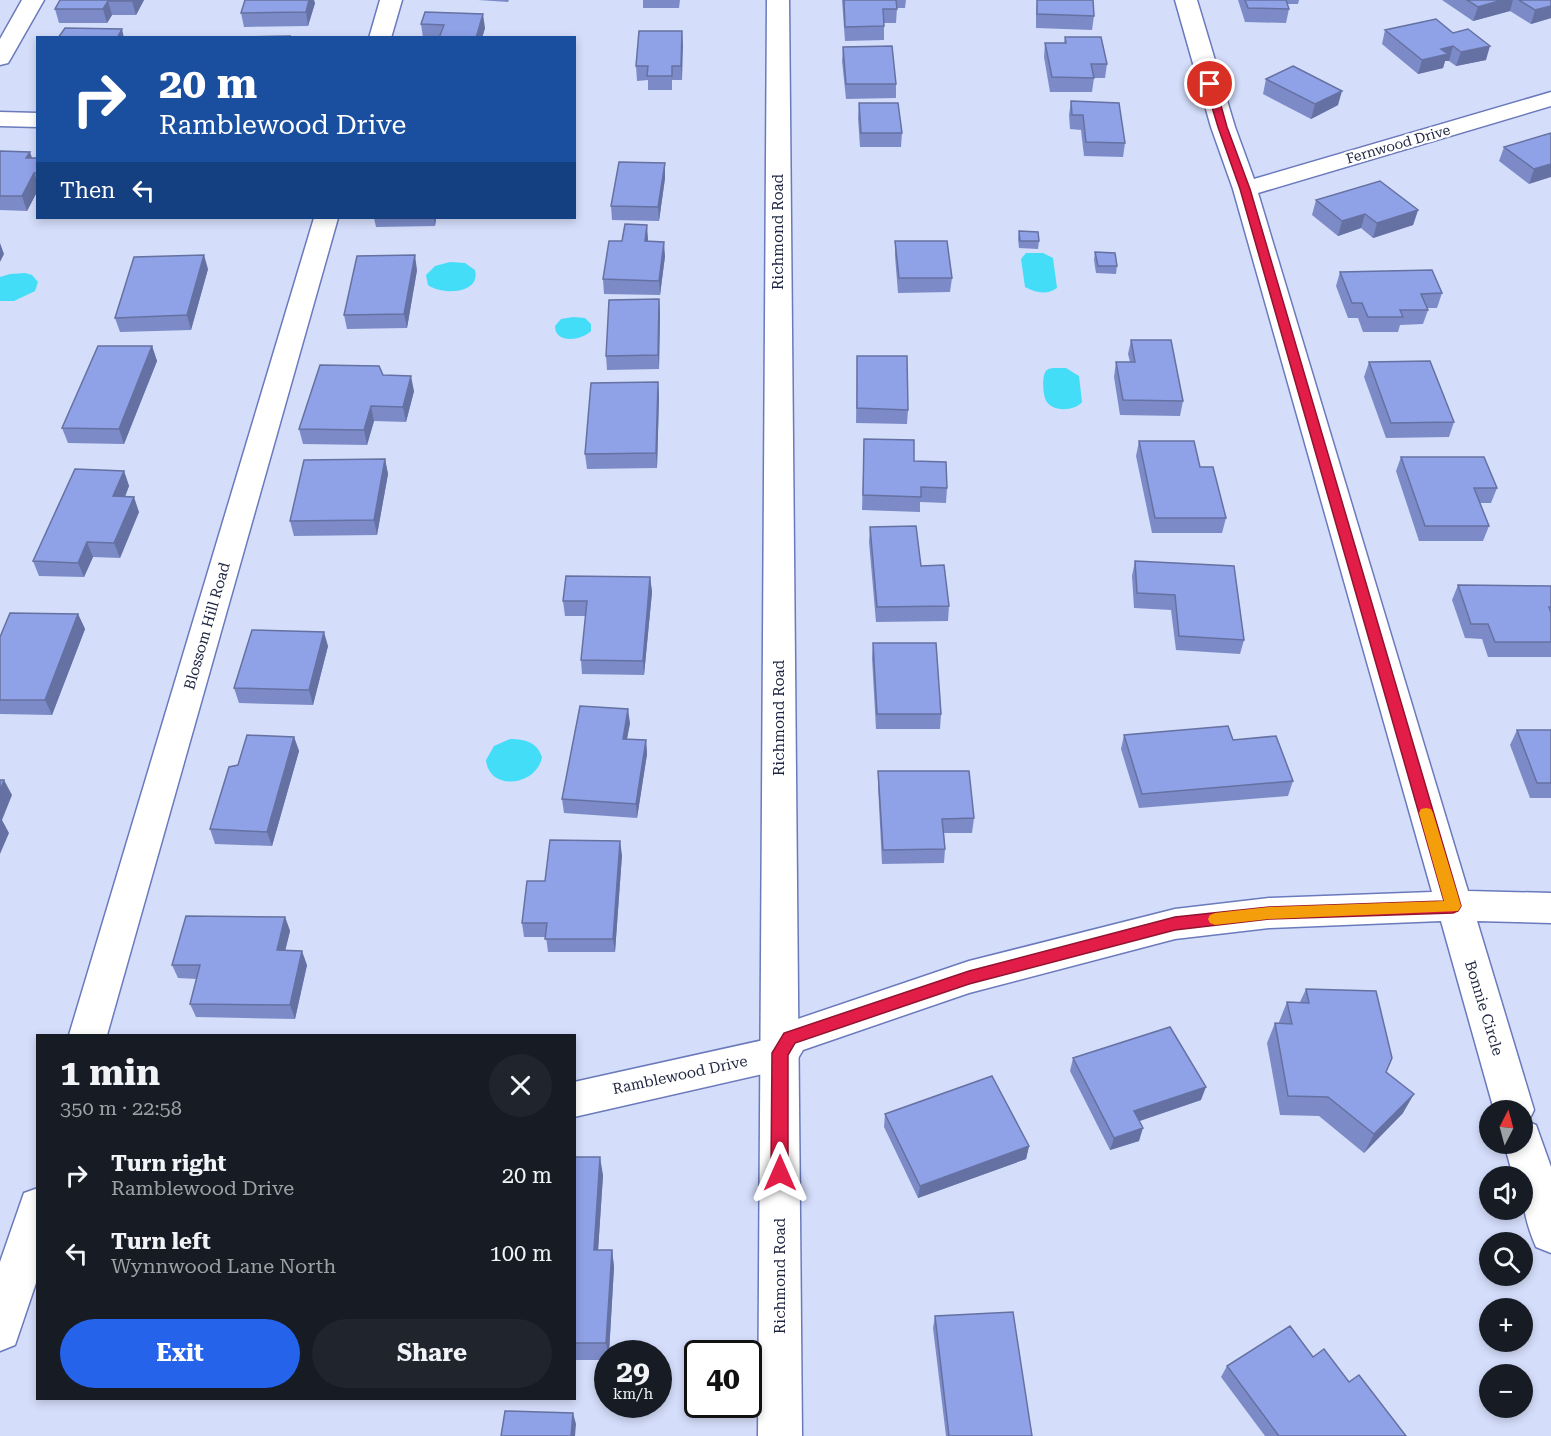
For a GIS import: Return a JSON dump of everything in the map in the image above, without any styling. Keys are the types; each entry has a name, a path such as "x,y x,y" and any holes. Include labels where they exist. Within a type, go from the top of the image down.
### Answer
{"street":[{"path":"0,58 33,0"},
{"path":"381,36 392,0"},
{"name":"Richmond Road","path":"778,0 780,1436"},
{"name":"Bonnie Circle","path":"1186,0 1222,127 1245,189 1511,1100"},
{"name":"Fernwood Drive","path":"1245,189 1551,99"},
{"path":"0,119 36,120"},
{"name":"Blossom Hill Road","path":"88,1034 326,219"},
{"name":"Ramblewood Drive","path":"576,1100 780,1053 790,1038 969,977 1175,924 1269,913 1453,906 1551,908"},
{"path":"1527,1154 1551,1233"},
{"path":"0,1330 20,1256 36,1212"}],"water":[{"path":"1026,253 1043,253 1053,258 1057,288 1049,292 1041,292 1025,287 1021,259"},
{"path":"450,262 465,263 475,270 472,284 459,291 442,290 428,285 426,275 435,266"},
{"path":"25,273 32,275 38,282 35,291 14,301 0,301 0,277"},
{"path":"585,318 591,324 591,331 575,339 559,336 555,326 561,319"},
{"path":"1066,368 1079,376 1082,402 1079,405 1070,409 1059,409 1050,405 1046,400 1043,386 1045,372"},
{"path":"510,739 530,742 542,757 532,774 523,779 504,781 495,777 489,770 486,760 494,746"}],"building":[{"path":"60,0 133,0 108,1 103,9 55,9"},
{"path":"245,0 309,0 306,12 241,13"},
{"path":"844,0 896,0 897,9 883,9 884,26 845,27"},
{"path":"1037,0 1093,0 1094,16 1037,14"},
{"path":"1245,0 1286,0 1289,9 1248,8"},
{"path":"1467,0 1502,0 1478,7"},
{"path":"1519,0 1551,0 1551,6 1535,10"},
{"path":"425,12 483,14 477,36 440,36 444,25 421,24"},
{"path":"1436,19 1453,33 1468,29 1490,46 1461,52 1453,46 1441,49 1448,54 1422,60 1385,30"},
{"path":"65,28 122,29 118,36 59,36"},
{"path":"639,31 682,31 681,66 672,66 672,76 647,76 648,66 636,66"},
{"path":"1065,37 1101,37 1107,64 1091,64 1094,78 1052,77 1045,43 1066,43"},
{"path":"892,46 896,84 846,84 843,47"},
{"path":"1293,66 1342,91 1315,104 1266,79"},
{"path":"1071,101 1119,103 1125,143 1086,142 1083,115 1072,115"},
{"path":"859,103 898,103 902,133 861,133"},
{"path":"1551,133 1551,164 1534,169 1504,147"},
{"path":"0,151 30,152 26,158 36,158 36,173 22,196 0,196"},
{"path":"619,162 665,163 658,207 611,206"},
{"path":"1380,181 1418,210 1377,223 1365,214 1342,221 1316,200"},
{"path":"625,224 647,225 645,241 664,242 659,281 603,279 609,241 622,241"},
{"path":"1019,231 1038,232 1039,241 1020,241"},
{"path":"895,241 947,241 952,278 899,278"},
{"path":"1095,252 1115,253 1117,266 1098,266"},
{"path":"204,255 187,315 115,318 134,257"},
{"path":"415,255 404,314 344,315 357,256"},
{"path":"1432,270 1442,293 1421,294 1428,310 1400,310 1403,317 1368,317 1362,303 1352,303 1340,272"},
{"path":"659,299 658,355 606,356 609,300"},
{"path":"1131,340 1171,340 1183,401 1123,400 1116,362 1135,362"},
{"path":"98,346 152,346 119,429 62,428"},
{"path":"857,356 907,356 908,410 857,408"},
{"path":"1430,361 1454,422 1391,423 1369,362"},
{"path":"320,365 379,366 383,375 411,376 403,407 371,406 364,430 299,429"},
{"path":"658,382 656,453 585,454 591,383"},
{"path":"864,439 914,440 914,461 946,462 947,488 921,487 921,497 863,495"},
{"path":"1139,441 1194,441 1200,467 1213,467 1226,518 1155,518"},
{"path":"1401,457 1484,457 1497,488 1474,488 1489,526 1425,526"},
{"path":"385,459 374,520 290,521 304,460"},
{"path":"75,469 124,471 113,496 134,497 114,543 87,542 78,563 33,561"},
{"path":"916,526 921,566 944,565 949,606 877,607 870,527"},
{"path":"1135,561 1234,566 1244,640 1179,636 1175,595 1137,593"},
{"path":"566,576 650,577 643,661 581,660 587,601 563,601"},
{"path":"1458,585 1551,586 1551,607 1549,607 1551,642 1495,642 1488,624 1471,624"},
{"path":"10,613 78,614 45,700 0,700 0,637"},
{"path":"252,630 324,632 309,690 234,688"},
{"path":"873,643 936,643 941,714 877,714"},
{"path":"580,706 628,709 623,739 646,740 636,804 562,799"},
{"path":"1228,726 1233,740 1276,736 1293,781 1142,794 1124,735"},
{"path":"1517,730 1551,730 1551,783 1537,783"},
{"path":"247,735 294,737 267,832 210,829 229,767 238,765"},
{"path":"878,771 969,771 974,818 942,819 945,849 883,850"},
{"path":"550,840 620,841 613,939 545,939 547,923 522,923 527,881 545,881"},
{"path":"186,916 285,917 277,950 302,951 290,1005 190,1004 200,965 172,965"},
{"path":"1306,989 1376,991 1392,1058 1386,1072 1414,1094 1374,1134 1328,1097 1288,1096 1275,1023 1292,1024 1287,1002 1309,1003"},
{"path":"1170,1027 1206,1087 1134,1111 1143,1128 1114,1138 1073,1058"},
{"path":"992,1076 1029,1146 920,1186 885,1114"},
{"path":"576,1157 600,1157 594,1250 612,1250 606,1340 576,1343"},
{"path":"1013,1312 1032,1436 949,1436 935,1316"},
{"path":"1290,1326 1313,1357 1324,1349 1349,1382 1359,1375 1406,1436 1279,1436 1227,1366"},
{"path":"505,1411 573,1413 571,1436 501,1436"}],"slow traffic":[{"path":"1215,919 1269,913 1453,906 1426,813"}],"route":[{"path":"780,1173 780,1053 790,1038 969,977 1090,944 1175,924 1269,913 1453,906 1245,189 1222,127 1210,84"}]}
